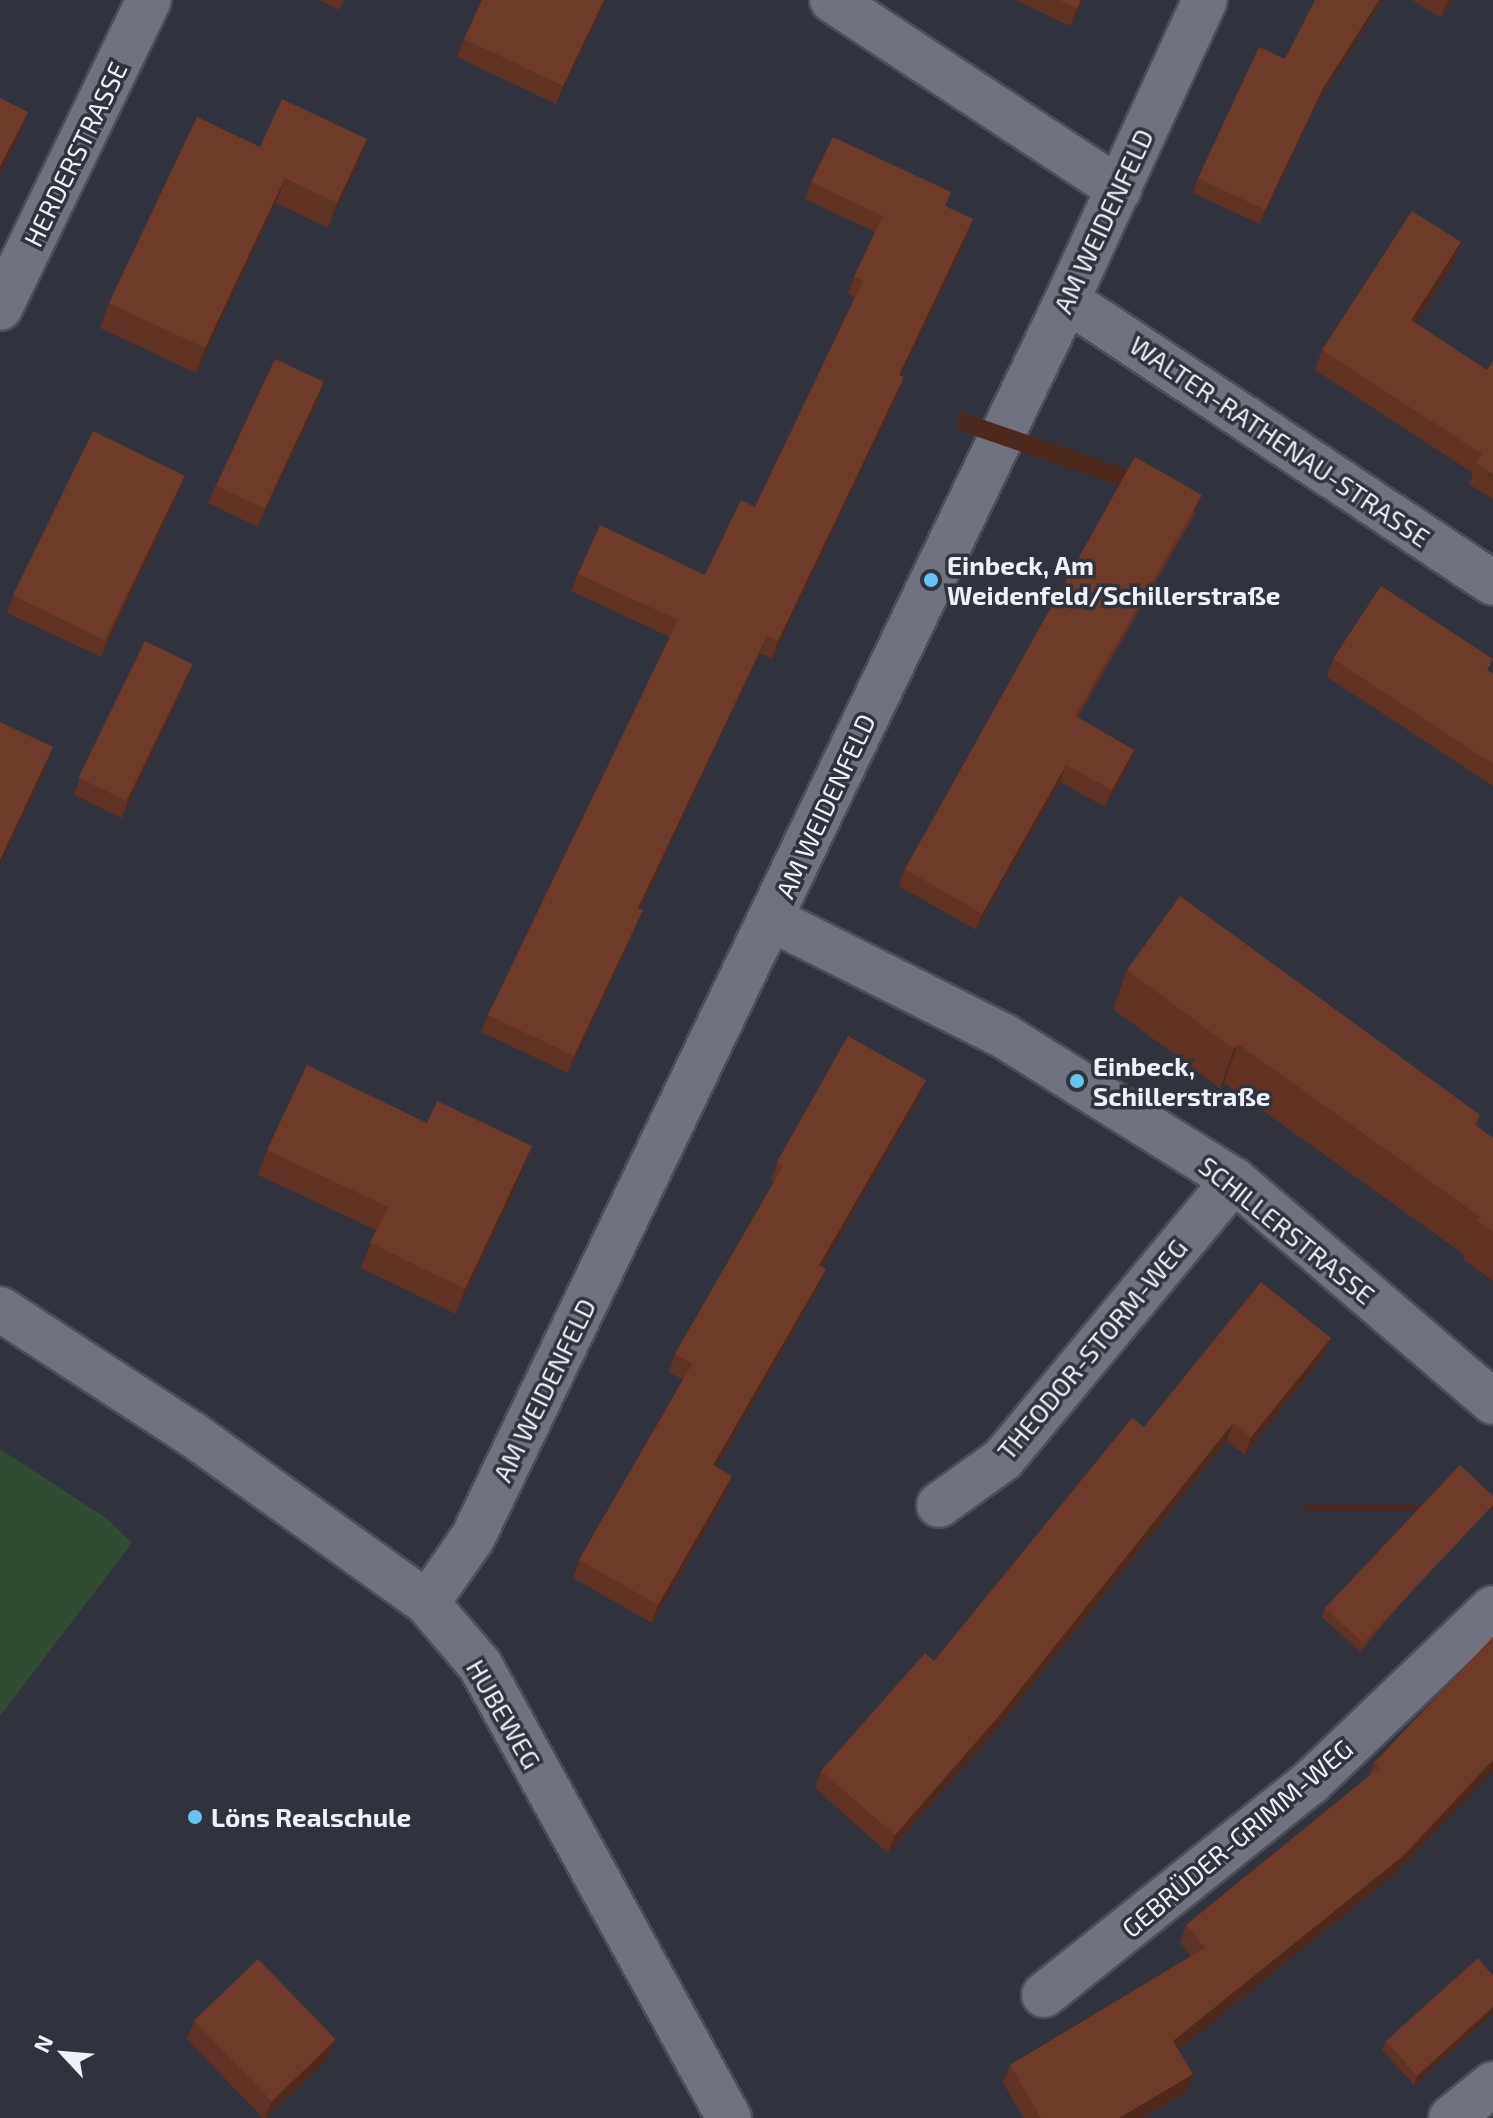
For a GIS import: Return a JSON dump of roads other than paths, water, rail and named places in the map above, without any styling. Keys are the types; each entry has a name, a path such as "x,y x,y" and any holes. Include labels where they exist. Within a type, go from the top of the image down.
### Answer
{"street":[{"name":"HERDERSTRASSE","path":"0,308 149,0"},
{"path":"832,0 1119,189"},
{"name":"AM WEIDENFELD","path":"427,1603 473,1537 1067,300 1205,0"},
{"name":"WALTER-RATHENAU-STRASSE","path":"1067,300 1493,583"},
{"name":"SCHILLERSTRASSE","path":"771,919 1004,1036 1234,1180 1493,1402"},
{"name":"THEODOR-STORM-WEG","path":"939,1505 1003,1459 1234,1180"},
{"name":"HUBEWEG","path":"0,1309 192,1434 427,1603 480,1665 729,2118"},
{"name":"GEBRÜDER-GRIMM-WEG","path":"1044,1995 1310,1783 1493,1608"},
{"path":"1451,2118 1493,2084"}],"place":[{"name":"Einbeck, Am Weidenfeld/Schillerstraße","path":"931,580"},
{"name":"Einbeck, Schillerstraße","path":"1077,1081"},
{"name":"Löns Realschule","path":"195,1817"}]}
